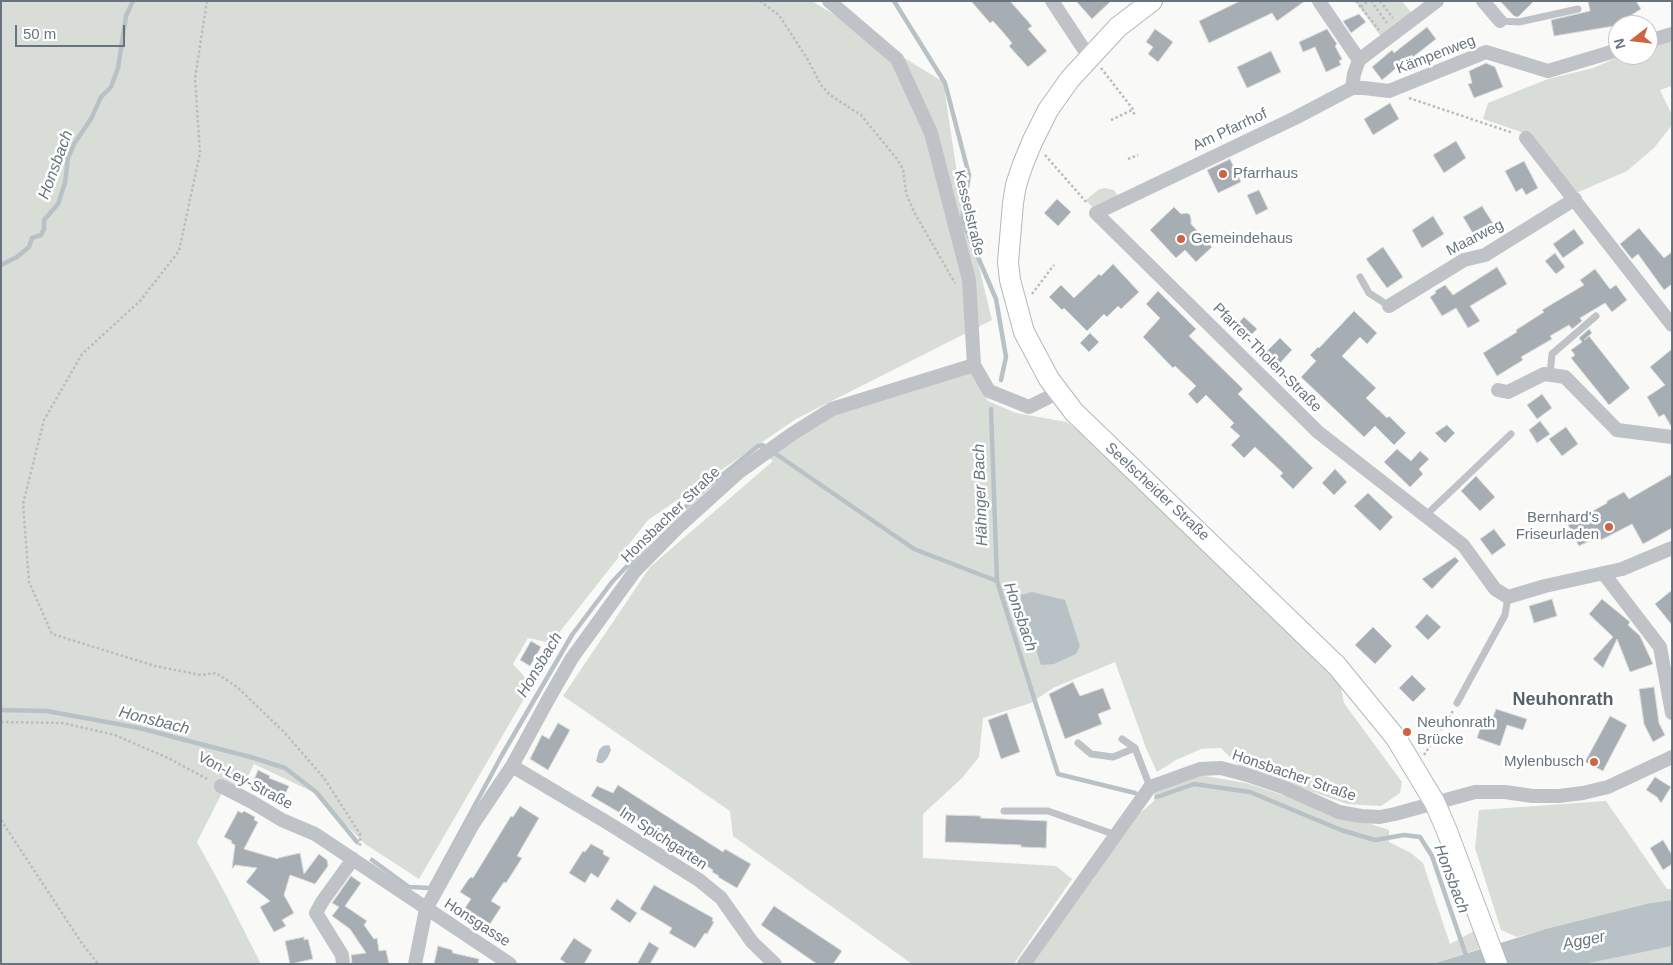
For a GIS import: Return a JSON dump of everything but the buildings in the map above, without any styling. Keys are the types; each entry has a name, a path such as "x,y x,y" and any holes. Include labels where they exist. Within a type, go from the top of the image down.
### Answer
{"street":[{"name":"Kesselstraße","path":"829,1 897,59 931,132 969,280 974,366 989,391 1029,407 1059,392"},
{"path":"1052,1 1089,57"},
{"name":"Seelscheider Straße","path":"1152,1 1118,27 1070,79 1048,110 1033,140 1016,185 1009,243 1010,280 1024,332 1041,365 1074,412 1337,666 1396,738 1434,803 1476,905 1496,964"},
{"path":"1319,1 1359,60"},
{"path":"1352,88 1359,60 1437,1"},
{"path":"1483,1 1500,21"},
{"path":"1658,38 1672,34"},
{"name":"Kämpenweg","path":"1352,88 1389,91 1486,52 1548,71 1608,53"},
{"name":"Am Pfarrhof","path":"1096,213 1295,118 1352,88"},
{"path":"1526,138 1672,325"},
{"name":"Maarweg","path":"1389,306 1464,260 1485,255 1575,199"},
{"name":"Pfarrer-Tholen-Straße","path":"1096,213 1318,432 1463,545 1495,589 1508,597"},
{"name":"Honsbacher Straße","path":"414,964 426,909 473,824 512,766 572,658 635,571 678,527 739,472 792,434 832,410 974,366"},
{"path":"1498,390 1508,392 1544,374 1565,377 1617,430 1672,436"},
{"path":"1508,597 1545,586 1622,569 1671,550"},
{"path":"1604,574 1660,647 1672,713"},
{"name":"Honsbacher Straße","path":"1150,787 1200,769 1221,768 1247,774 1285,788 1339,812 1380,817 1475,792 1504,792 1541,796 1583,793 1608,787 1672,757"},
{"name":"Im Spichgarten","path":"512,766 699,880 721,898 752,942 775,964"},
{"name":"Von-Ley-Straße","path":"221,786 282,820 315,834 426,909"},
{"path":"1024,964 1150,787"},
{"path":"343,964 342,955 316,913 352,859"},
{"name":"Honsgasse","path":"426,909 510,964"}],"lane":[{"path":"1500,21 1519,22 1578,9"},
{"path":"1360,277 1369,293 1389,306"},
{"path":"1550,375 1552,354 1596,316"},
{"path":"1424,516 1511,434"},
{"path":"1458,703 1505,616 1508,597"},
{"path":"1122,739 1135,748 1150,787"},
{"path":"1078,743 1091,754 1113,757 1135,748"},
{"path":"1004,811 1048,811 1116,835"}],"path":[{"path":"207,1 195,78 200,152 179,251 140,300 82,354 44,420 23,504 29,582 52,634 155,666 201,675 216,673 237,687 284,732 324,778 360,834 360,847 352,859"},
{"path":"760,1 783,21 808,60 821,85 830,95 861,115 897,159 903,169 906,193 914,212 958,288"},
{"path":"1356,1 1382,35"},
{"path":"1360,6 1369,1 1391,29"},
{"path":"1089,57 1107,73 1135,116"},
{"path":"1389,91 1526,138"},
{"path":"1111,120 1132,110"},
{"path":"1033,140 1096,213"},
{"path":"1128,158 1138,155"},
{"path":"1018,313 1054,265"},
{"path":"1414,770 1458,703"},
{"name":"Von-Ley-Straße","path":"1,722 63,723 116,735 168,758 221,786"},
{"path":"1,820 81,942 98,964"}],"shaded area":[{"path":"1,1 812,1 945,83 958,180 992,320 796,419 648,520 551,643 528,638 513,664 532,685 419,879 365,844 313,792 254,764 243,787 222,793 197,842 261,964 1,964"},
{"path":"1355,1 1402,1 1413,15 1382,38"},
{"path":"1672,39 1672,86 1660,90 1672,115 1672,125 1654,148 1627,171 1574,194 1530,135 1483,119 1488,103 1548,79 1593,68 1608,62 1608,65 1658,65 1658,44"},
{"path":"1104,188 1114,190 1118,196 1092,207 1086,200 1098,190"},
{"path":"970,372 988,401 1016,413 1067,422 1076,429 1283,626 1340,684 1344,703 1402,782 1400,793 1381,806 1347,804 1239,766 1221,748 1201,749 1176,760 1157,772 1146,748 1115,662 1053,688 1031,703 983,718 979,757 962,778 923,814 923,858 1056,866 1072,879 1014,964 912,964 733,836 730,811 563,696 650,567 773,461 764,454 833,414"},
{"path":"1199,775 1246,783 1389,830 1389,842 1411,853 1423,863 1450,944 1474,931 1479,949 1432,964 1032,964 1140,813 1154,801 1154,790"},
{"path":"1606,801 1667,889 1672,889 1672,900 1650,903 1517,937 1501,930 1475,848 1479,810"},
{"path":"1672,946 1672,964 1584,964 1644,951"}],"water":[{"path":"1032,592 1065,600 1080,646 1076,654 1054,664 1041,665 1021,605 1021,595"},
{"path":"609,745 611,750 608,757 603,763 596,761 599,750 603,746"},
{"name":"Agger","path":"1672,900 1672,946 1584,964 1432,964 1546,929 1650,903"}],"waterway":[{"name":"Honsbach","path":"1,265 17,257 29,247 32,238 41,235 44,229 44,220 58,204 65,183 68,158 74,144 91,119 101,97 111,87 118,68 126,16 133,1"},
{"name":"Hähnger Bach","path":"894,1 945,83 969,175 962,220 996,299 1006,357 1001,380"},
{"name":"Hähnger Bach","path":"991,409 997,581"},
{"name":"Honsbach","path":"372,860 409,887 430,888 502,755 572,635 612,582 664,527 705,489 758,446 763,445"},
{"name":"Honsbach","path":"773,452 914,549 997,581 1058,774 1135,793"},
{"name":"Honsbach","path":"1,710 47,711 139,728 285,768 316,792 357,842"},
{"name":"Honsbach","path":"1157,797 1194,784 1250,792 1341,830 1375,840 1404,835 1420,837 1432,856 1469,964"}],"place":[{"name":"Pfarrhaus","path":"1223,174"},
{"name":"Gemeindehaus","path":"1181,239"},
{"name":"Bernhard's Friseurladen","path":"1609,527"},
{"name":"Neuhonrath Brücke","path":"1407,732"},
{"name":"Mylenbusch","path":"1594,762"}],"district":[{"name":"Neuhonrath","path":"1563,700"}]}
